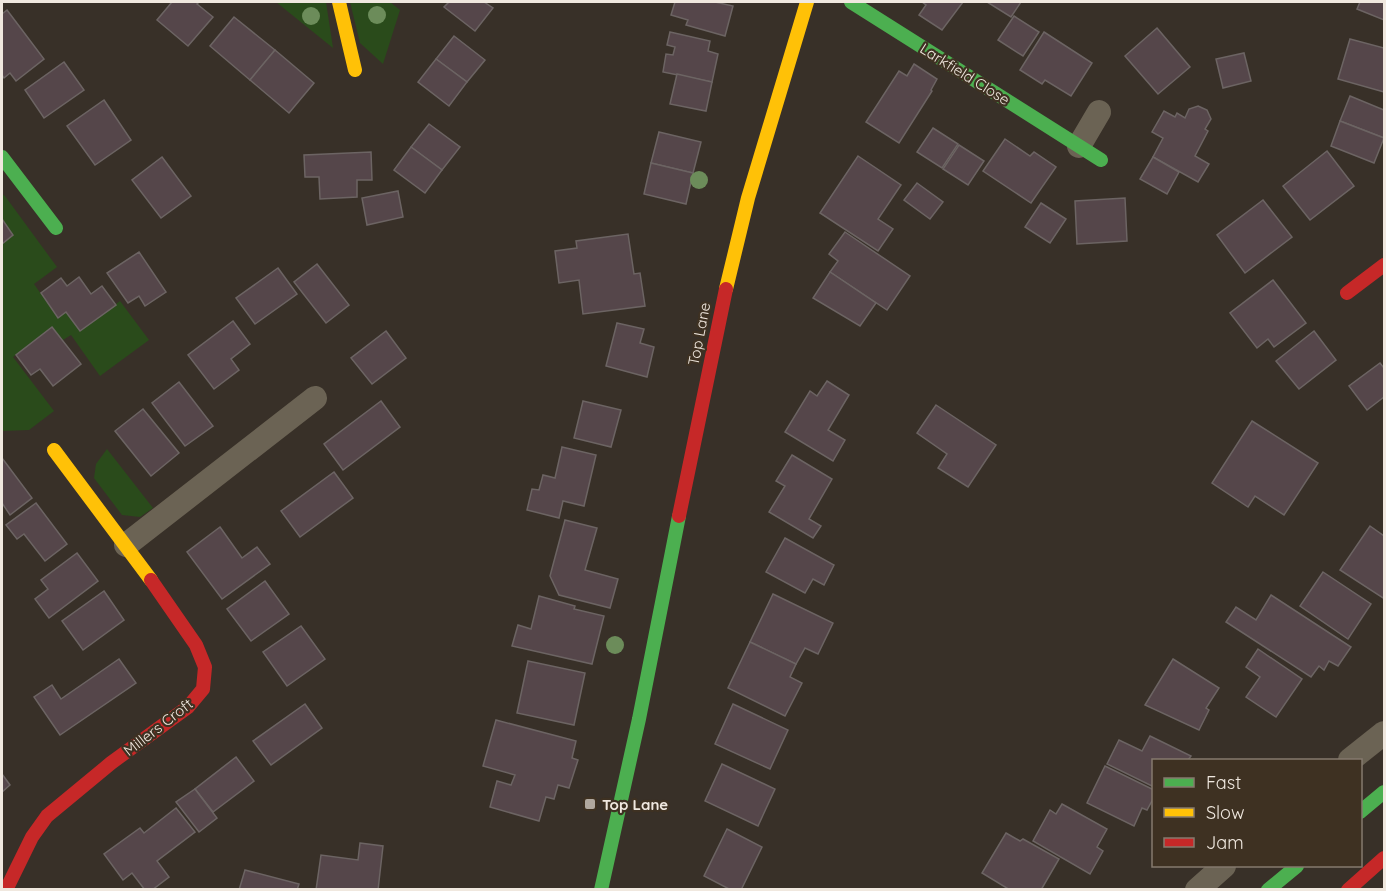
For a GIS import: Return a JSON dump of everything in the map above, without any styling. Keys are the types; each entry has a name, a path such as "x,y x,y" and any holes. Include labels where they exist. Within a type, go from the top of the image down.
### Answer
{"main road":[{"path":"339,2 355,70"},
{"name":"Top Lane","path":"601,890 639,719 720,312 748,198 807,2"},
{"name":"Larkfield Close","path":"851,2 1101,160"},
{"path":"2,157 56,228"},
{"path":"1347,293 1384,265"},
{"name":"Millers Croft","path":"6,890 32,837 47,816 111,763 188,707 203,689 205,667 196,645 126,545 54,450"},
{"path":"1362,810 1384,792"},
{"path":"1348,890 1384,858"},
{"path":"1268,890 1296,867"}],"street":[{"path":"1079,146 1099,112"},
{"path":"126,545 315,398"},
{"path":"1351,759 1384,733"},
{"path":"1197,890 1223,867"}],"green space":[{"path":"276,2 326,2 333,48"},
{"path":"350,2 390,2 400,10 383,64 360,43"},
{"path":"2,194 57,267 34,284 58,318 66,312 80,331 120,301 149,340 100,376 71,335 63,340 52,327 13,357 54,411 29,430 2,431 2,244 13,235 2,219"},
{"path":"107,449 153,508 140,517 122,515 94,478 96,464"}],"building":[{"path":"172,2 199,2 197,4 213,17 188,46 157,20"},
{"path":"449,2 484,2 493,8 475,31 444,7"},
{"path":"675,2 715,2 733,6 725,36 686,25 688,20 671,15"},
{"path":"922,2 963,2 942,30 919,15 926,5"},
{"path":"987,2 1021,2 1011,17"},
{"path":"1360,2 1384,2 1384,20 1357,9"},
{"path":"7,10 44,59 16,81 10,73 4,78 2,75 2,14"},
{"path":"1014,16 1039,32 1023,56 998,40"},
{"path":"234,17 275,50 250,80 210,46"},
{"path":"1157,28 1190,67 1158,94 1125,56"},
{"path":"670,32 710,41 708,51 718,54 712,82 663,72 666,54 673,55 675,47 667,45"},
{"path":"1044,32 1092,63 1071,96 1045,80 1042,84 1020,70"},
{"path":"454,36 485,60 467,82 436,59"},
{"path":"1350,39 1384,48 1384,92 1338,79"},
{"path":"275,50 314,83 289,113 250,80"},
{"path":"1244,53 1251,81 1223,88 1216,59"},
{"path":"436,59 467,82 449,106 418,82"},
{"path":"64,62 84,90 44,118 25,90"},
{"path":"914,64 937,79 932,91 899,143 866,122 899,71 907,76"},
{"path":"677,74 712,82 706,111 670,104"},
{"path":"1350,96 1384,110 1384,138 1340,121"},
{"path":"104,100 131,140 95,165 67,126"},
{"path":"1198,106 1207,110 1211,119 1205,129 1208,131 1195,156 1209,164 1198,182 1153,157 1163,138 1152,132 1164,111 1175,117 1177,113 1185,118 1189,109"},
{"path":"1340,121 1384,138 1374,163 1331,146"},
{"path":"429,124 460,147 442,170 411,147"},
{"path":"933,128 958,144 942,168 917,152"},
{"path":"659,132 701,142 693,173 651,163"},
{"path":"1005,139 1030,156 1034,152 1056,167 1031,203 983,171"},
{"path":"959,145 984,161 968,185 943,169"},
{"path":"411,147 442,170 425,193 394,170"},
{"path":"1327,151 1354,186 1310,220 1283,186"},
{"path":"371,152 372,180 357,180 357,197 320,199 319,177 305,177 304,155"},
{"path":"858,156 901,185 878,219 893,229 878,251 820,213"},
{"path":"162,157 191,196 161,218 132,180"},
{"path":"1153,157 1179,172 1167,194 1140,179"},
{"path":"651,163 693,173 686,204 644,194"},
{"path":"917,183 943,202 930,219 904,200"},
{"path":"398,191 403,217 367,225 362,198"},
{"path":"1125,198 1127,241 1077,244 1075,201"},
{"path":"1263,200 1292,237 1245,273 1217,235"},
{"path":"1041,203 1066,219 1050,243 1025,227"},
{"path":"2,219 13,235 2,244"},
{"path":"845,232 910,276 887,310 830,272 838,261 829,254"},
{"path":"628,234 634,274 640,273 645,306 583,314 579,280 559,283 555,251 577,248 576,241"},
{"path":"139,252 166,292 145,306 139,296 128,303 107,273"},
{"path":"317,264 349,305 326,323 294,282"},
{"path":"278,268 297,294 255,324 236,298"},
{"path":"830,272 876,303 860,326 813,298"},
{"path":"79,277 91,294 102,286 116,305 80,331 66,312 58,318 41,293 61,278 67,286"},
{"path":"1273,280 1306,323 1274,347 1268,339 1257,348 1230,313"},
{"path":"233,321 250,344 231,359 239,370 214,389 188,355"},
{"path":"617,323 644,329 640,343 654,347 647,377 606,366"},
{"path":"52,327 81,364 53,386 40,369 31,375 16,355"},
{"path":"386,331 406,358 372,384 351,358"},
{"path":"1314,331 1336,360 1299,389 1276,361"},
{"path":"1380,363 1384,368 1384,397 1367,410 1349,386"},
{"path":"827,381 849,395 828,430 845,440 833,461 785,432 810,391 817,396"},
{"path":"179,382 213,426 185,446 152,403"},
{"path":"381,401 400,427 343,470 324,444"},
{"path":"583,401 621,410 611,447 574,438"},
{"path":"936,405 996,445 968,487 938,468 947,454 917,433"},
{"path":"143,409 179,453 151,476 115,431"},
{"path":"1252,421 1318,463 1284,515 1255,496 1248,507 1212,483"},
{"path":"562,447 596,455 584,506 563,501 559,518 527,510 532,489 539,490 543,475 555,478"},
{"path":"792,455 832,479 809,519 821,526 813,538 769,512 785,486 776,481"},
{"path":"2,458 32,498 10,515 2,503"},
{"path":"334,472 353,498 300,537 281,511"},
{"path":"36,503 67,544 45,561 24,534 17,539 6,525"},
{"path":"565,520 597,528 585,570 618,579 610,608 559,595 550,576"},
{"path":"1370,526 1384,536 1383,598 1340,570"},
{"path":"220,527 242,558 257,547 270,564 222,599 187,552"},
{"path":"785,538 834,565 824,585 813,579 805,593 766,572"},
{"path":"77,553 98,581 49,618 35,599 48,589 41,580"},
{"path":"1323,572 1371,604 1348,639 1300,606"},
{"path":"265,581 289,614 251,641 227,609"},
{"path":"104,591 124,620 83,650 62,621"},
{"path":"773,594 833,623 818,654 805,648 796,664 750,642"},
{"path":"1271,595 1351,647 1338,666 1329,661 1324,670 1319,666 1311,677 1226,622 1236,607 1256,620"},
{"path":"539,596 575,606 574,609 604,616 592,664 512,646 518,625 531,629"},
{"path":"301,626 325,659 287,686 263,652"},
{"path":"750,642 796,664 790,677 802,683 785,716 728,688"},
{"path":"1258,649 1302,679 1276,717 1246,697 1260,677 1246,667"},
{"path":"119,659 136,683 60,735 34,697 52,685 61,699"},
{"path":"1173,659 1219,688 1206,708 1209,710 1199,730 1145,705"},
{"path":"528,661 585,673 574,725 517,713"},
{"path":"305,704 322,728 271,765 253,741"},
{"path":"733,704 788,730 770,769 715,744"},
{"path":"496,720 576,741 572,758 578,760 569,788 558,785 554,799 546,797 539,821 490,807 497,781 511,785 515,775 483,766"},
{"path":"1150,736 1191,756 1189,759 1152,759 1152,786 1107,764 1119,740 1142,751"},
{"path":"236,757 254,781 213,812 195,789"},
{"path":"722,764 775,789 758,826 705,801"},
{"path":"1105,766 1152,789 1152,801 1147,810 1142,808 1134,826 1087,803"},
{"path":"2,774 10,785 2,792"},
{"path":"195,789 217,818 199,832 176,802"},
{"path":"1062,804 1107,829 1097,847 1103,851 1090,874 1033,841 1050,810 1056,814"},
{"path":"176,808 195,832 157,861 169,877 152,890 145,890 132,873 123,880 104,854 140,828 144,833"},
{"path":"727,829 762,847 741,890 731,890 704,876"},
{"path":"1006,833 1020,841 1023,839 1059,859 1041,890 1010,890 982,873"},
{"path":"360,843 383,846 378,890 316,890 321,855 358,860"},
{"path":"245,870 299,884 297,890 239,890"}],"traffic: fast":[{"path":"851,2 1101,160"},
{"path":"2,157 56,228"},
{"path":"601,890 639,719 679,516"},
{"path":"1362,810 1384,792"},
{"path":"1268,890 1296,867"}],"traffic: slow":[{"path":"339,2 355,70"},
{"path":"726,289 748,198 807,2"},
{"path":"54,450 151,580"}],"traffic: jam":[{"path":"1347,293 1384,265"},
{"path":"679,516 726,289"},
{"path":"6,890 32,837 47,816 111,763 188,707 203,689 205,667 196,645 151,580"},
{"path":"1348,890 1384,858"}],"place":[{"name":"Top Lane","path":"590,804"}]}
